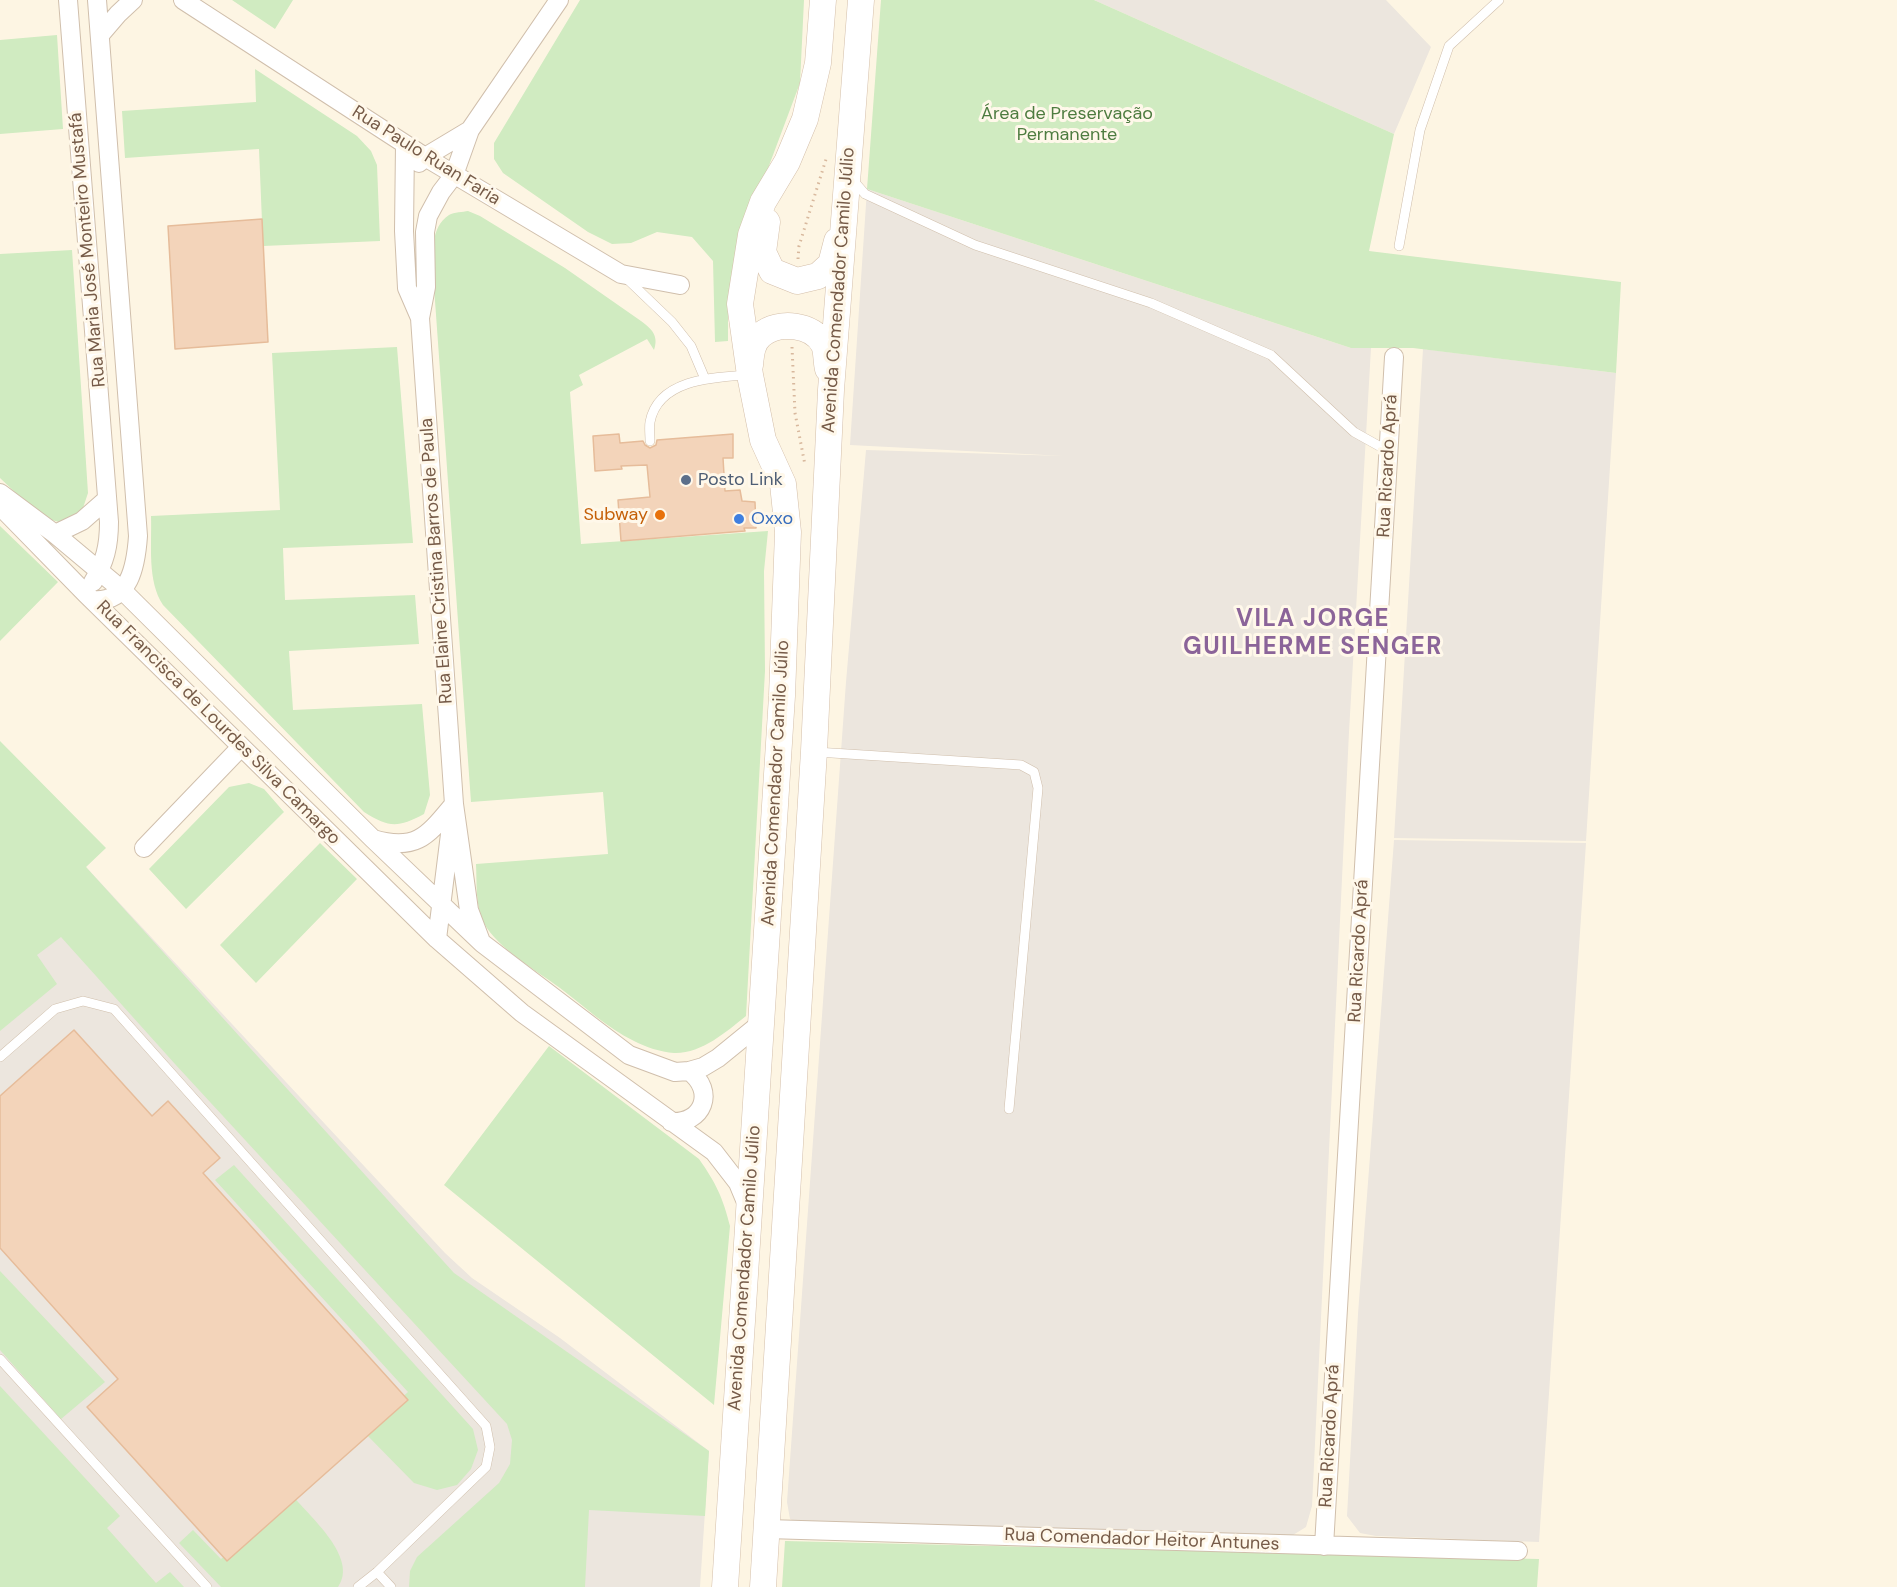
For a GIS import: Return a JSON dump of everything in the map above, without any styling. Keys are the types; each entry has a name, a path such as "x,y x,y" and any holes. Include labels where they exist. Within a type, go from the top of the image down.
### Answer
{"main road":[{"name":"Avenida Comendador Camilo Júlio","path":"725,1587 782,696 788,532 783,484 763,440 750,375 740,304 751,235 763,202 787,162 805,119 818,63 823,0"},
{"name":"Avenida Comendador Camilo Júlio","path":"763,1587 814,752 831,390 861,0"},
{"path":"787,162 783,182 767,222 763,252 772,271 797,281 818,276 831,264 844,218"},
{"path":"750,375 751,349 760,335 771,329 792,326 813,333 824,345 831,390"}],"street":[{"name":"Rua Maria José Monteiro Mustafá","path":"68,0 108,508 107,551 90,597"},
{"name":"Rua Maria José Monteiro Mustafá","path":"97,0 137,513 136,555 132,570 122,590"},
{"path":"100,35 134,0"},
{"name":"Rua Paulo Ruan Faria","path":"183,0 425,157 621,274 680,285"},
{"path":"404,188 413,170 425,157 470,130 559,0"},
{"name":"Rua Elaine Cristina Barros de Paula","path":"470,130 454,175 441,192 428,216 425,232 426,287 420,318 454,804 472,920 482,943"},
{"name":"Rua Elaine Cristina Barros de Paula","path":"405,144 407,288 420,318"},
{"name":"Rua Ricardo Aprá","path":"1324,1546 1394,357"},
{"name":"Rua Francisca de Lourdes Silva Camargo","path":"0,493 55,534 122,590 373,839 482,943 629,1055 675,1072 689,1071"},
{"name":"Rua Francisca de Lourdes Silva Camargo","path":"0,506 241,747 439,940 522,1013 714,1152 738,1183 749,1209"},
{"path":"55,534 108,508 114,524 126,527 135,521 137,513"},
{"path":"90,597 113,598 122,590"},
{"path":"144,848 241,747"},
{"path":"373,839 396,845 414,842 425,836 454,804"},
{"name":"Rua Elaine Cristina Barros de Paula","path":"441,905 454,804"},
{"name":"Rua Elaine Cristina Barros de Paula","path":"463,926 467,916 468,899"},
{"path":"441,905 439,940 448,944 455,942 463,926"},
{"path":"671,1122 682,1123 697,1113 702,1106 704,1095 701,1083 689,1071 703,1067 718,1058 761,1023"},
{"name":"Rua Comendador Heitor Antunes","path":"766,1529 1518,1551"}],"lane":[{"path":"1399,246 1420,130 1449,46 1499,0"},
{"path":"847,174 865,194 975,245 1151,303 1271,355 1354,432 1389,451"},
{"path":"621,274 672,321 691,346 705,379"},
{"path":"651,441 650,422 656,408 667,395 684,384 705,379 750,375"},
{"path":"814,752 1021,765 1034,772 1038,788 1009,1109"},
{"path":"0,1057 55,1009 83,1001 114,1010 486,1426 490,1447 486,1467 377,1572 358,1587"},
{"path":"0,1359 207,1587"},
{"path":"377,1572 391,1587"}],"shaded area":[{"path":"1094,0 1386,0 1431,47 1394,134"},
{"path":"867,189 1351,348 1371,348 1349,732 1312,1506 1306,1527 1293,1535 802,1525 790,1519 787,1502 846,682 866,450 1064,456 850,445"},
{"path":"1423,349 1616,373 1586,841 1394,838"},
{"path":"1394,840 1586,843 1539,1542 1376,1536 1360,1533 1347,1516 1358,1314"},
{"path":"86,867 445,1253 472,1278 560,1338 709,1451 700,1587 130,1587 0,1441 0,931"}],"green space":[{"path":"232,0 293,0 275,29"},
{"path":"580,0 804,0 800,83 767,171 728,303 728,341 715,342 713,261 692,237 657,232 631,243 612,244 588,232 503,173 494,159 494,143"},
{"name":"Área de Preservação Permanente","path":"881,0 1094,0 1394,134 1369,251 1621,282 1616,373 1413,348 1351,348 867,189"},
{"path":"57,35 63,129 0,134 0,40"},
{"path":"255,69 357,136 371,151 377,165 380,241 263,246 259,149 125,158 122,111 256,102"},
{"path":"468,211 565,268 645,324 655,337 654,350 647,339 579,375 583,385 570,392 581,544 768,531 764,571 765,671 746,1016 713,1041 694,1050 674,1053 658,1050 614,1030 508,950 490,932 479,909 476,864 608,854 603,792 471,802 433,273 434,241 438,226 451,214"},
{"path":"72,250 88,493 83,508 73,517 59,522 41,517 0,478 0,254"},
{"path":"397,347 413,543 283,548 285,600 415,595 419,644 289,651 293,710 422,704 430,795 424,814 407,822 394,824 381,821 364,812 163,605 152,574 151,516 280,510 272,353"},
{"path":"0,526 58,582 0,641"},
{"path":"0,741 106,848 86,867 454,1273 709,1451 705,1516 589,1510 585,1587 409,1587 410,1571 417,1557 499,1483 510,1464 512,1440 507,1424 61,937 37,955 57,984 0,1031"},
{"path":"249,783 264,789 284,812 186,909 149,869 229,787"},
{"path":"320,843 357,879 256,983 220,945"},
{"path":"549,1046 699,1159 718,1191 730,1226 714,1405 444,1185"},
{"path":"234,1165 473,1429 478,1450 471,1469 457,1485 437,1490 414,1483 364,1432 408,1392 215,1180"},
{"path":"0,1271 105,1382 61,1419 0,1350"},
{"path":"0,1386 120,1516 107,1528 156,1583 170,1572 184,1587 0,1587"},
{"path":"293,1496 330,1538 337,1551 342,1564 343,1576 338,1587 221,1587 179,1543 193,1530 221,1559"},
{"path":"785,1541 1539,1559 1537,1587 782,1587"}],"building":[{"path":"262,219 268,342 175,349 168,226"},
{"path":"619,434 620,443 643,441 650,448 656,445 657,440 733,434 733,458 723,458 725,491 740,490 742,501 755,502 756,528 744,528 745,531 621,541 618,500 650,497 647,465 621,466 622,469 595,471 593,436"},
{"path":"74,1030 152,1116 168,1101 220,1158 203,1173 408,1400 227,1561 87,1407 118,1379 0,1248 0,1096"}],"place":[{"name":"Posto Link","path":"686,480"},
{"name":"Subway","path":"660,515"},
{"name":"Oxxo","path":"739,519"}],"district":[{"name":"VILA JORGE GUILHERME SENGER","path":"1313,634"}]}
